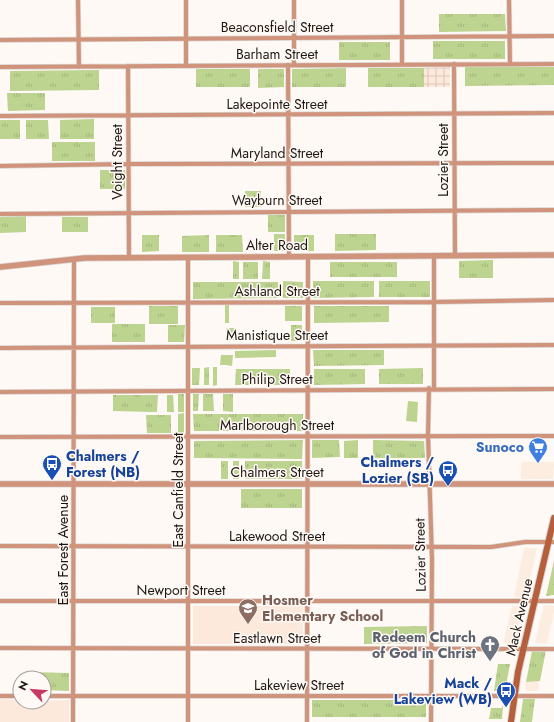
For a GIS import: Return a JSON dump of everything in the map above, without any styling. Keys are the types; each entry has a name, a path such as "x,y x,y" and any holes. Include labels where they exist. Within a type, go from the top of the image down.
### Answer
{"main road":[{"name":"Mack Avenue","path":"511,722 523,649 534,602 551,542 554,518"}],"street":[{"path":"78,0 79,67"},
{"path":"186,0 186,66"},
{"path":"294,0 294,65"},
{"path":"402,0 402,65"},
{"path":"509,0 510,64"},
{"name":"Beaconsfield Street","path":"0,40 554,36"},
{"name":"Lozier Street","path":"454,64 455,256"},
{"name":"Barham Street","path":"0,67 554,64"},
{"path":"288,65 289,257"},
{"name":"Voight Street","path":"128,66 129,258"},
{"name":"Lakepointe Street","path":"0,116 554,113"},
{"name":"Maryland Street","path":"0,166 129,164 554,164"},
{"name":"Wayburn Street","path":"0,214 554,210"},
{"name":"Alter Road","path":"0,267 74,259 554,255"},
{"name":"Lozier Street","path":"431,722 431,547 428,435 434,346 434,256"},
{"path":"307,722 308,257"},
{"name":"East Canfield Street","path":"188,258 188,722"},
{"name":"East Forest Avenue","path":"73,722 74,259"},
{"name":"Ashland Street","path":"0,303 308,303 554,300"},
{"name":"Manistique Street","path":"0,348 554,345"},
{"name":"Philip Street","path":"0,392 431,388 554,389"},
{"name":"Marlborough Street","path":"0,437 428,435 554,436"},
{"name":"Chalmers Street","path":"0,484 554,484"},
{"name":"Lakewood Street","path":"0,546 308,546 491,548 520,542 551,542"},
{"name":"Newport Street","path":"0,601 554,602"},
{"name":"Eastlawn Street","path":"0,648 554,648"},
{"path":"0,696 12,696"},
{"name":"Lakeview Street","path":"52,696 554,696"}],"shaded area":[{"path":"450,67 450,87 424,87 424,68"},
{"path":"521,462 554,462 553,479 521,479"},
{"path":"524,548 537,548 526,597 514,597"},
{"path":"544,605 554,606 554,613 547,643 535,643"},
{"name":"Hosmer Elementary School","path":"193,606 303,606 303,644 193,644"},
{"path":"512,606 523,606 515,644 503,644"},
{"path":"539,681 538,691 525,691 526,682"},
{"path":"0,699 12,700 12,710 52,710 52,701 69,700 69,722 0,722"}],"green space":[{"path":"439,14 505,14 506,31 439,32"},
{"path":"433,41 505,41 505,59 433,59"},
{"path":"339,42 390,42 390,60 339,60"},
{"path":"465,67 554,67 554,85 465,86"},
{"path":"346,68 346,87 292,87 292,69"},
{"path":"368,68 424,68 424,87 368,87"},
{"path":"196,69 250,69 250,87 196,87"},
{"path":"258,69 284,69 284,87 258,88"},
{"path":"99,70 99,90 10,91 10,71"},
{"path":"7,93 45,93 45,110 8,111"},
{"path":"94,119 94,139 60,139 60,120"},
{"path":"0,120 20,120 20,139 0,139"},
{"path":"26,120 48,120 49,139 26,139"},
{"path":"52,142 95,142 95,161 52,161"},
{"path":"100,170 125,170 125,189 100,189"},
{"path":"245,191 261,191 261,207 245,207"},
{"path":"268,215 285,215 285,232 268,232"},
{"path":"26,216 26,232 0,233 0,217"},
{"path":"62,217 88,217 88,232 62,232"},
{"path":"274,234 285,234 285,251 274,251"},
{"path":"335,234 376,234 376,250 335,251"},
{"path":"142,235 159,235 159,251 142,252"},
{"path":"209,235 209,252 182,252 182,236"},
{"path":"216,235 242,235 243,252 216,252"},
{"path":"294,235 314,235 314,251 294,251"},
{"path":"493,260 493,278 459,278 459,261"},
{"path":"233,261 239,262 239,279 233,279"},
{"path":"263,261 270,262 270,279 262,279"},
{"path":"243,262 258,262 258,279 243,279"},
{"path":"330,262 397,262 397,277 330,277"},
{"path":"283,281 303,282 303,298 283,298"},
{"path":"313,281 374,281 374,297 313,298"},
{"path":"379,281 430,281 430,297 379,297"},
{"path":"193,282 278,282 278,298 193,299"},
{"path":"225,305 229,305 229,323 225,323"},
{"path":"149,306 178,306 178,324 149,324"},
{"path":"285,306 302,306 302,321 285,321"},
{"path":"314,306 389,306 389,322 314,323"},
{"path":"91,307 115,307 115,323 91,323"},
{"path":"112,324 145,324 145,342 112,342"},
{"path":"168,325 185,325 184,342 168,342"},
{"path":"291,325 302,325 302,341 291,341"},
{"path":"226,328 235,328 235,335 242,335 242,340 226,340"},
{"path":"278,333 279,340 250,340 250,334"},
{"path":"276,350 276,357 235,358 235,351"},
{"path":"313,350 384,350 384,365 314,366"},
{"path":"221,355 233,355 232,366 220,365"},
{"path":"209,367 209,385 204,385 204,368"},
{"path":"213,367 217,367 217,385 213,386"},
{"path":"192,368 200,368 199,385 192,385"},
{"path":"423,368 423,384 379,384 379,369"},
{"path":"236,369 290,369 290,385 235,385"},
{"path":"314,369 365,369 365,384 314,385"},
{"path":"178,394 184,394 184,412 178,412"},
{"path":"193,394 199,394 198,411 193,411"},
{"path":"203,394 213,394 214,411 203,411"},
{"path":"223,394 233,394 233,412 223,411"},
{"path":"113,395 152,395 152,412 113,411"},
{"path":"152,395 158,395 157,412 152,412"},
{"path":"167,395 173,395 174,412 167,412"},
{"path":"408,401 418,402 417,422 406,421"},
{"path":"184,413 184,433 178,433 178,414"},
{"path":"193,414 303,414 303,431 194,431"},
{"path":"146,415 171,415 171,433 147,433"},
{"path":"303,440 302,459 194,458 194,441"},
{"path":"312,440 339,440 340,457 312,458"},
{"path":"358,440 358,458 344,458 344,441"},
{"path":"373,440 424,441 425,458 373,458"},
{"path":"221,461 228,461 228,479 221,479"},
{"path":"233,461 239,461 239,479 233,479"},
{"path":"245,461 302,461 302,479 245,479"},
{"path":"241,489 302,489 302,508 241,508"},
{"path":"554,561 554,595 546,596"},
{"path":"427,626 427,643 364,644 364,627"},
{"path":"546,650 540,681 526,682 532,651"},
{"path":"498,664 510,664 505,691 494,691"},
{"path":"52,673 69,673 69,691 52,690"},
{"path":"535,698 532,722 520,722 523,699"},
{"path":"312,700 426,700 426,717 312,717"},
{"path":"503,706 502,719 489,719 491,708 502,708"}],"place":[{"name":"Sunoco","path":"538,464"},
{"name":"Chalmers / Forest (NB)","path":"52,481"},
{"name":"Chalmers / Lozier (SB)","path":"448,487"},
{"name":"Hosmer Elementary School","path":"248,625"},
{"name":"Redeem Church of God in Christ","path":"490,662"},
{"name":"Mack / Lakeview (WB)","path":"506,708"}]}
